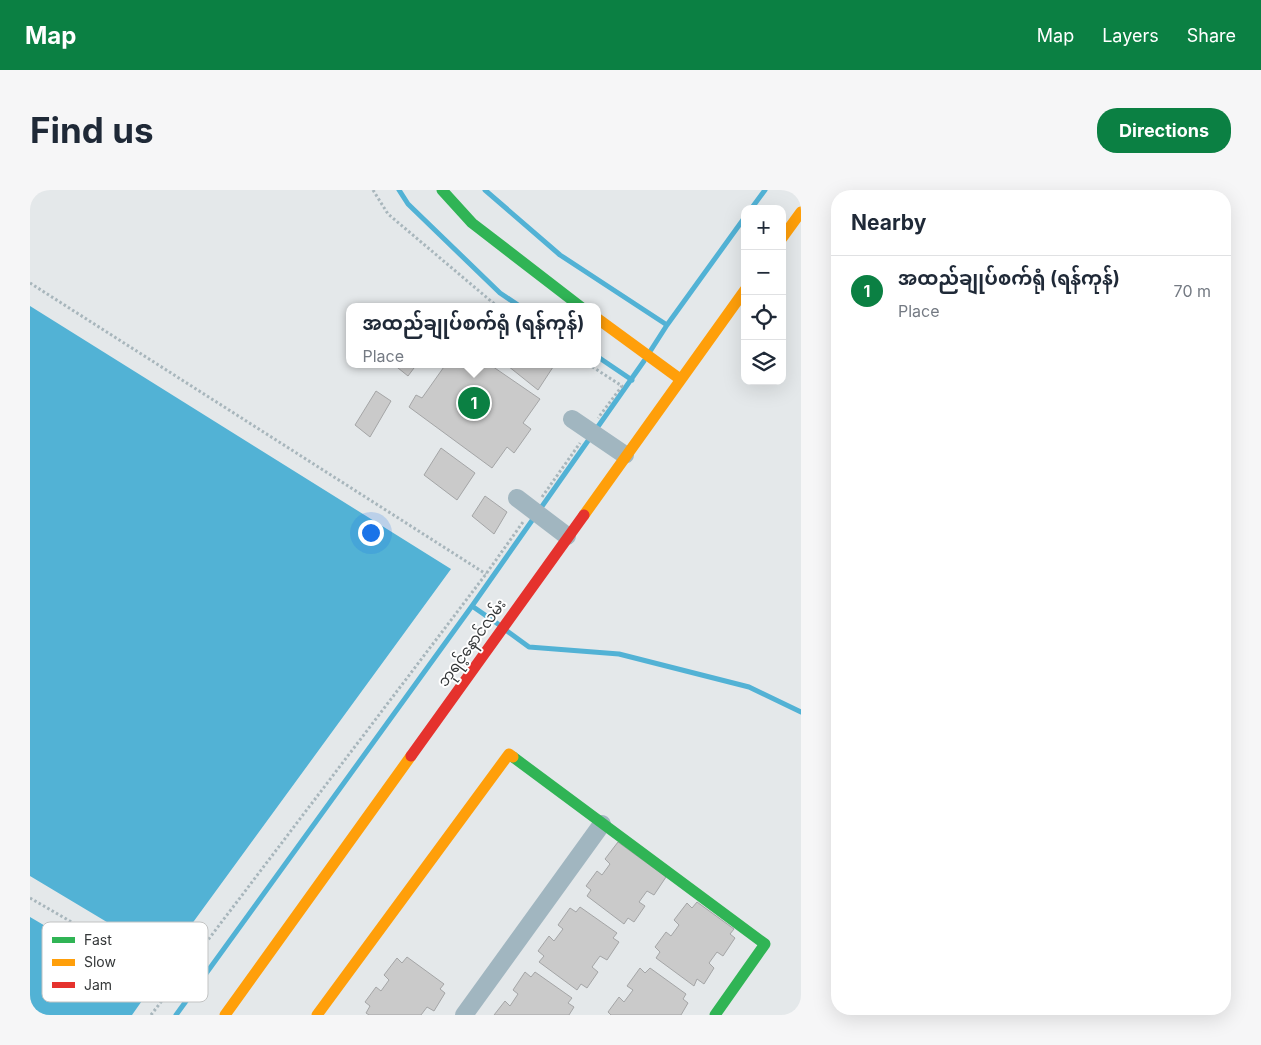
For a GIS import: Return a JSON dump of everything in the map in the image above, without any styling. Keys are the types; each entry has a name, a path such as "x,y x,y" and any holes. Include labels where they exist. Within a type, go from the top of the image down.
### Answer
{"street":[{"path":"442,190 472,223 576,303"},
{"path":"786,233 801,212"},
{"name":"ဘုရင့်နောင်လမ်း","path":"225,1015 741,295"},
{"path":"601,321 680,379"},
{"path":"572,419 625,456"},
{"path":"517,498 567,536"},
{"path":"317,1015 509,754 765,944 715,1015"},
{"path":"464,1015 602,824"}],"path":[{"path":"373,190 388,214 493,303"},
{"path":"30,283 486,574"},
{"path":"593,425 622,386 594,368"},
{"path":"537,504 582,441"},
{"path":"208,939 526,519"},
{"path":"30,898 71,922"},
{"path":"151,1015 160,1002"}],"water":[{"path":"30,306 451,569 193,922 107,922 30,876"},
{"path":"30,917 42,924 42,1002 141,1002 132,1015 30,1015"}],"building":[{"path":"398,368 414,368 408,376"},
{"path":"443,368 495,368 540,399 523,423 531,429 514,453 507,447 492,468 409,407 416,395 422,398"},
{"path":"510,368 552,368 538,390"},
{"path":"376,391 391,401 370,437 355,425"},
{"path":"441,448 475,473 457,500 424,475"},
{"path":"485,496 507,512 494,534 472,516"},
{"path":"618,842 666,877 654,895 647,891 639,902 645,906 634,922 628,918 624,924 587,896 591,890 586,886 597,871 602,875 610,864 605,859"},
{"path":"697,902 734,929 730,934 735,938 723,956 717,952 709,963 714,968 704,984 697,979 694,986 656,958 660,952 655,947 666,932 671,936 679,925 674,920 687,903 692,908"},
{"path":"580,907 617,933 613,938 619,942 607,960 600,956 592,967 598,972 587,988 581,984 577,990 539,962 544,956 538,951 549,936 554,941 563,929 558,925 570,908 576,912"},
{"path":"407,957 444,984 440,989 445,993 434,1011 427,1007 421,1015 369,1015 366,1013 370,1006 365,1002 376,987 381,991 389,980 384,975 397,958 402,963"},
{"path":"640,968 645,973 650,968 686,994 683,999 688,1003 681,1015 611,1015 608,1012 619,997 624,1002 633,990 627,986"},
{"path":"525,972 531,977 535,972 572,998 568,1003 574,1007 569,1015 494,1015 505,1001 510,1006 518,994 513,990"}],"waterway":[{"path":"399,190 408,204 500,293 515,303"},
{"path":"485,190 560,255 667,325"},
{"path":"754,205 765,190"},
{"path":"651,350 741,223"},
{"path":"601,359 632,380"},
{"path":"208,971 472,606 644,361"},
{"path":"472,606 498,624"},
{"path":"507,631 529,647 619,654 749,687 801,712"},
{"path":"176,1015 185,1002"}],"traffic: fast":[{"path":"442,190 472,223 576,303"},
{"path":"513,757 765,944 715,1015"}],"traffic: slow":[{"path":"786,233 801,212"},
{"path":"584,515 741,295"},
{"path":"601,321 680,379"},
{"path":"317,1015 509,754 513,757"},
{"path":"225,1015 411,756"}],"traffic: jam":[{"path":"411,756 584,515"}],"place":[{"name":"အထည်ချုပ်စက်ရုံ (ရန်ကုန်)","path":"474,403"}]}
